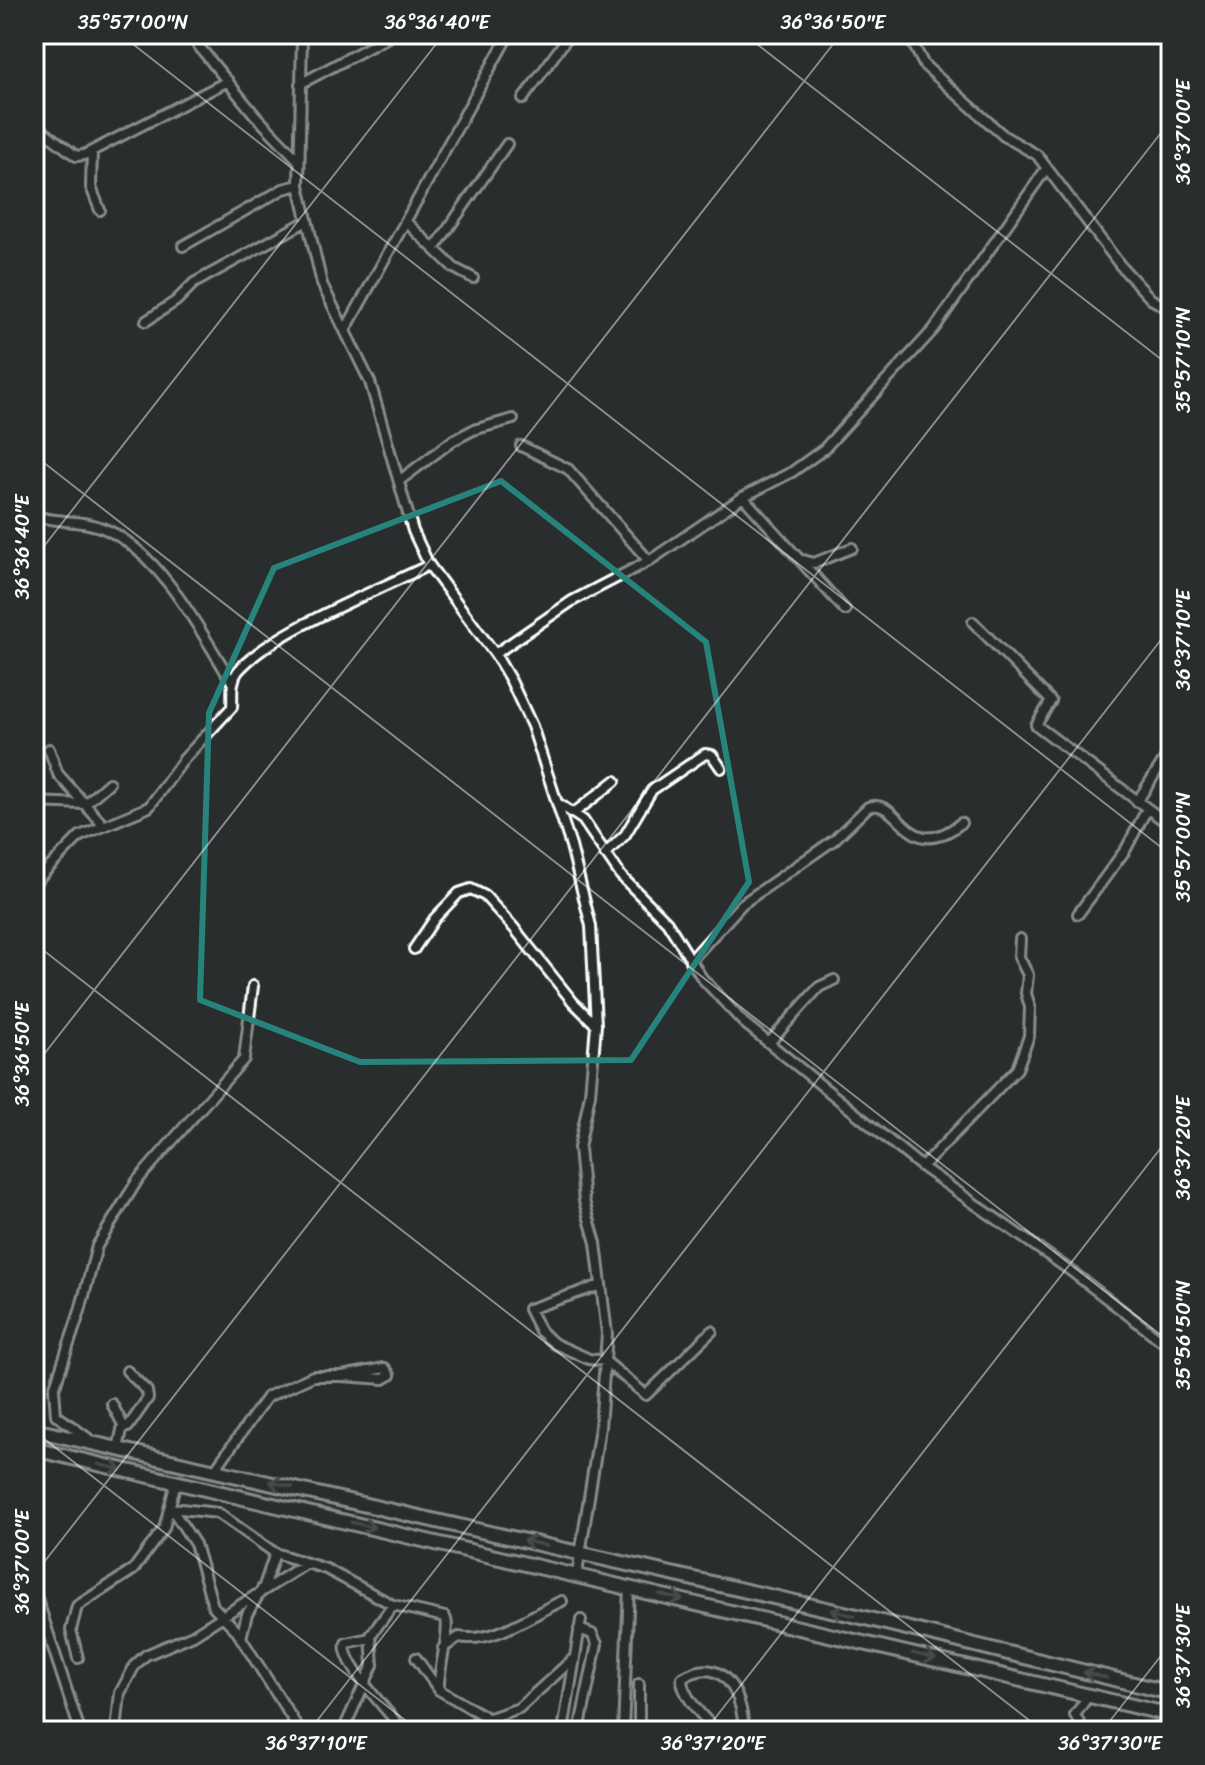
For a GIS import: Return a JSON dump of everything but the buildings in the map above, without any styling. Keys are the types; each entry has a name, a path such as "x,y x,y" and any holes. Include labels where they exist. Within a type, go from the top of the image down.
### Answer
{"main road":[{"path":"34,1430 216,1468 853,1615 1171,1693"},
{"path":"38,1450 1171,1715"}],"street":[{"path":"189,34 254,114 299,161"},
{"path":"302,34 299,185 322,284 370,382 413,531 429,565 495,654 532,726 559,804 591,926 596,1025 590,1094 579,1148 584,1201 596,1243 607,1334 600,1427 577,1574"},
{"path":"346,329 509,34"},
{"path":"523,99 570,34"},
{"path":"908,34 924,65 1004,136 1037,155 1069,193 1120,265 1151,299 1171,310"},
{"path":"300,84 390,36"},
{"path":"34,124 76,156 92,151 228,81"},
{"path":"434,249 507,144"},
{"path":"92,151 91,187 100,210"},
{"path":"495,654 572,601 649,561 743,497 792,472 824,449 934,329 1046,169"},
{"path":"183,246 283,189 299,185"},
{"path":"146,321 176,301 194,283 307,221"},
{"path":"405,221 463,275 473,278"},
{"path":"399,481 452,441 473,430 513,419"},
{"path":"521,446 568,469 649,561"},
{"path":"743,497 845,610"},
{"path":"34,516 79,522 108,530 132,546 164,579 232,682"},
{"path":"802,560 814,563 852,548"},
{"path":"34,883 67,846 149,807 184,759 232,707 232,682 239,671 290,632 429,565"},
{"path":"973,622 1051,701 1036,725 1171,826"},
{"path":"49,749 58,774 104,826"},
{"path":"1137,802 1171,749"},
{"path":"605,854 625,835 652,790 705,754 712,755 721,768"},
{"path":"574,813 615,781"},
{"path":"34,802 85,804 109,783"},
{"path":"559,804 583,820 628,884 667,922 690,961 743,1022 922,1167 1071,1271 1171,1348"},
{"path":"690,961 750,896 834,840 868,807 882,807 928,839 938,839 961,823"},
{"path":"1078,914 1126,849 1147,809"},
{"path":"414,949 451,901 459,893 471,889 485,896 505,917 573,1002 596,1025"},
{"path":"922,1167 1017,1069 1029,1036 1030,1007 1026,993 1028,975 1019,957 1020,939"},
{"path":"769,1043 819,987 834,980"},
{"path":"96,1444 56,1415 54,1389 97,1246 137,1181 244,1059 253,986"},
{"path":"601,1285 529,1309 540,1331 555,1344 579,1355 605,1361 646,1395 712,1331"},
{"path":"216,1468 267,1397 313,1376 384,1379 390,1372 385,1368 372,1369 342,1376"},
{"path":"123,1425 128,1427 148,1398 147,1391 127,1371"},
{"path":"112,1404 123,1425 118,1449"},
{"path":"34,1463 38,1450"},
{"path":"78,1658 71,1630 77,1606 133,1570 161,1533 171,1508 176,1482"},
{"path":"171,1508 218,1513 275,1553 334,1573 393,1605 445,1617 449,1627 442,1649 439,1690"},
{"path":"171,1508 195,1544 210,1599 241,1638 300,1731"},
{"path":"241,1638 247,1614 259,1596 275,1553"},
{"path":"116,1731 120,1693 135,1665 158,1648 193,1635 259,1596 307,1563"},
{"path":"623,1731 629,1587"},
{"path":"34,1589 80,1731"},
{"path":"442,1649 459,1637 476,1641 499,1633 562,1601"},
{"path":"393,1605 370,1638 349,1642 344,1648 366,1685 404,1731"},
{"path":"34,1617 45,1624"},
{"path":"563,1731 580,1625 592,1634 597,1644 579,1731"},
{"path":"343,1731 366,1685 374,1661 370,1638"},
{"path":"416,1658 439,1690 484,1719 510,1731"},
{"path":"452,1731 519,1708 541,1692 572,1660"},
{"path":"718,1731 681,1684 682,1678 695,1672 710,1672 730,1681 741,1706 744,1731"},
{"path":"639,1684 639,1731"},
{"path":"1084,1731 1075,1715 1089,1695"},
{"path":"769,1731 791,1727 808,1731"},
{"path":"955,1731 976,1728 1022,1731"}],"highlighted area":[{"path":"501,481 706,642 749,882 631,1060 360,1062 200,1000 209,713 274,568"}]}
